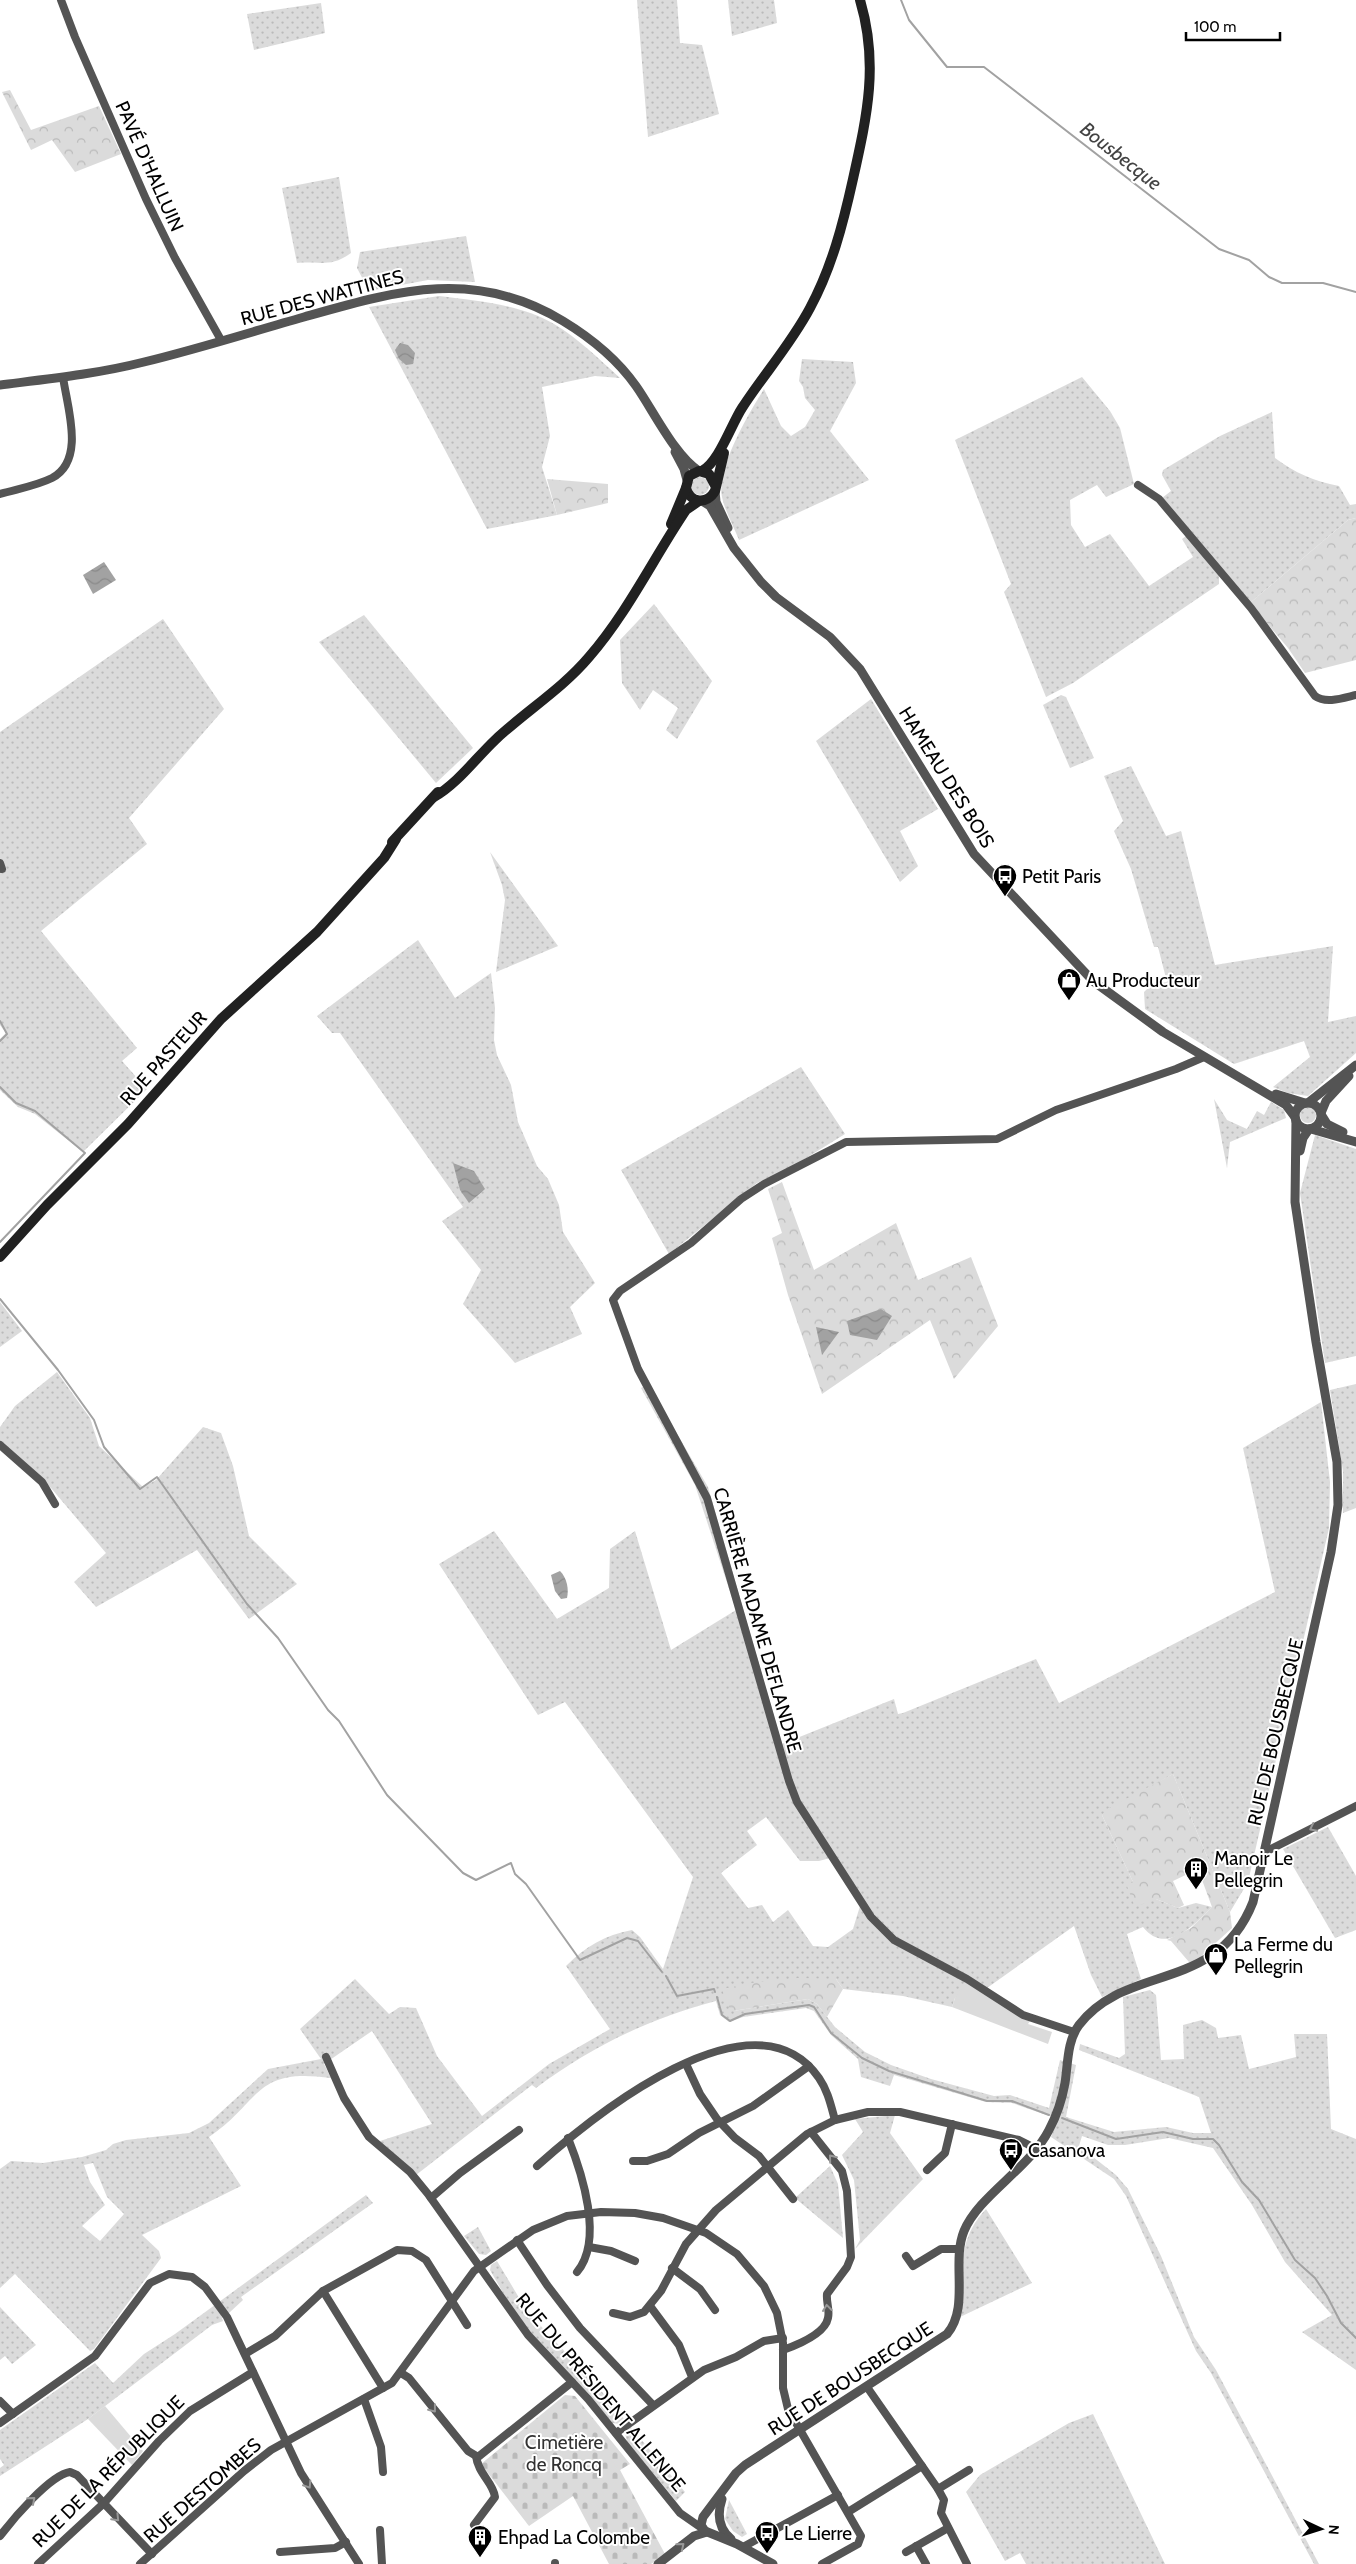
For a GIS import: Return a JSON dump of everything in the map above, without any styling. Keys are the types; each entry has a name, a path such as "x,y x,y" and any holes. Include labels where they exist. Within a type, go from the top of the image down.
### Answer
{"main road":[{"path":"734,421 715,488 710,498 700,501 691,497 686,484 693,473 701,471 713,462 734,421 808,312 826,274 839,237 870,91 869,38 860,0"},
{"path":"701,471 711,475 715,488"},
{"name":"RUE PASTEUR","path":"657,556 686,484"},
{"name":"RUE PASTEUR","path":"0,1257 46,1205 128,1124 209,1032 303,946 356,888 378,857 450,777 560,686 589,658 616,623 688,508 700,501"}],"street":[{"name":"PAVÉ D'HALLUIN","path":"61,0 74,37 146,199 221,340"},
{"name":"RUE DES WATTINES","path":"0,385 63,377 142,363 398,292 442,288 492,293 547,312 592,340 631,380 662,428 684,469 686,484"},
{"path":"0,494 54,476 69,459 71,433 63,377"},
{"name":"RUE DES WATTINES","path":"662,428 690,464 701,471"},
{"path":"1138,485 1159,499 1245,601 1315,696 1322,700 1329,700 1356,695"},
{"name":"HAMEAU DES BOIS","path":"715,488 716,502 747,566"},
{"name":"HAMEAU DES BOIS","path":"700,501 710,506 728,539 747,566 776,596 830,637 860,669 969,846 989,872 1098,986 1204,1057 1251,1082 1286,1105 1296,1118"},
{"name":"CARRIÈRE MADAME DEFLANDRE","path":"1074,2032 1028,2018 973,1982 885,1934 871,1918 797,1802 785,1768 708,1498 638,1369 613,1300 620,1291 691,1243 741,1199 764,1184 846,1142 997,1139 1056,1110 1176,1069 1204,1057"},
{"path":"1356,1067 1297,1109 1296,1118 1300,1126 1356,1141"},
{"path":"1310,1129 1318,1125 1326,1101 1356,1067"},
{"name":"HAMEAU DES BOIS","path":"1251,1082 1307,1103"},
{"path":"1307,1103 1317,1106 1326,1124 1356,1141"},
{"name":"RUE DE BOUSBECQUE","path":"705,2516 740,2469 936,2343 950,2331 957,2312 959,2249 965,2230 972,2217 1035,2152 1049,2130 1060,2106 1074,2032 1087,2016 1111,1999 1202,1963 1224,1946 1240,1927 1251,1907 1333,1546 1338,1499 1336,1447 1315,1334 1296,1210 1294,1181 1296,1118"},
{"name":"RUE DE BOUSBECQUE","path":"1294,1181 1302,1140 1310,1129"},
{"path":"0,1445 42,1482 56,1504"},
{"path":"1265,1852 1356,1806"},
{"path":"537,2166 568,2138 625,2097 686,2064 722,2050 759,2045 788,2052 810,2066 825,2087 835,2120"},
{"name":"RUE DU PRÉSIDENT ALLENDE","path":"326,2057 344,2098 369,2137 410,2172 480,2266 515,2318 616,2433 682,2516 707,2531"},
{"path":"686,2064 700,2094 720,2123 735,2138 755,2152 793,2199"},
{"path":"633,2161 642,2162 663,2156 699,2133 753,2106 810,2066"},
{"path":"614,2313 637,2316 650,2306 698,2229 725,2201 812,2132 835,2120 868,2112 911,2113 1019,2140 1029,2145 1035,2152"},
{"path":"927,2170 945,2153 952,2124"},
{"path":"431,2198 460,2173 519,2130"},
{"path":"783,2350 797,2344 824,2326 828,2317 827,2294 847,2267 852,2254 845,2177 812,2132"},
{"path":"568,2138 581,2174 588,2212 589,2247 586,2260 577,2272"},
{"name":"RUE DESTOMBES","path":"140,2564 247,2468 286,2442 392,2383 480,2266 517,2240 549,2222 588,2212 635,2213 663,2218 698,2229 733,2250 757,2276 775,2307 782,2338 784,2398 800,2430 861,2534 861,2540 838,2555"},
{"path":"517,2240 547,2285 580,2328 654,2405"},
{"path":"589,2247 611,2251 635,2261"},
{"path":"245,2354 275,2336 323,2292 390,2253 404,2249 416,2252 426,2260 467,2325"},
{"path":"906,2256 913,2266 941,2249 959,2249"},
{"path":"672,2268 700,2289 715,2310"},
{"path":"0,2423 95,2356 147,2286 157,2278 174,2273 192,2277 205,2287 219,2307 245,2354 304,2478 359,2564"},
{"path":"323,2292 382,2388"},
{"path":"650,2306 678,2345 692,2377"},
{"path":"616,2433 692,2377 764,2341 782,2338"},
{"name":"RUE DE LA RÉPUBLIQUE","path":"38,2564 103,2504 159,2441 190,2411 253,2372"},
{"path":"401,2373 408,2378 440,2418 476,2456 478,2469 494,2491 495,2498 474,2525"},
{"path":"476,2456 481,2457 572,2382"},
{"path":"867,2387 944,2498 941,2514 967,2564"},
{"path":"364,2398 381,2447 383,2472"},
{"path":"0,2401 13,2414"},
{"path":"848,2512 922,2466"},
{"path":"938,2489 969,2470"},
{"path":"0,2536 24,2507 62,2474 70,2472 74,2473 152,2554"},
{"name":"RUE DE BOUSBECQUE","path":"720,2521 719,2509 728,2486"},
{"path":"740,2545 838,2496"},
{"name":"RUE DU PRÉSIDENT ALLENDE","path":"676,2508 688,2515 705,2516"},
{"path":"740,2545 725,2533 720,2521 713,2514 705,2516 701,2522 707,2531 740,2545 773,2564"},
{"path":"658,2564 698,2534 718,2529 720,2521"},
{"path":"906,2552 948,2528"},
{"path":"380,2530 382,2564"},
{"path":"280,2552 335,2548 346,2542"},
{"path":"916,2546 926,2564"},
{"path":"822,2564 838,2555 842,2564"}],"green space":[{"path":"637,0 677,0 680,43 702,45 719,114 648,137"},
{"path":"728,0 774,0 777,23 732,36"},
{"path":"321,3 325,33 254,50 247,14"},
{"path":"10,90 31,130 99,106 121,154 75,172 52,140 31,150 2,92"},
{"path":"339,177 351,253 337,261 297,263 282,188"},
{"path":"466,236 475,282 428,280 369,291 357,268 360,252"},
{"path":"439,296 498,304 541,317 572,336 620,378 595,376 542,387 550,436 542,467 557,515 487,529 369,307"},
{"path":"802,359 853,362 856,383 830,431 869,480 739,540 722,497 721,485 729,456 750,412 764,389 781,426 791,436 805,427 815,410 805,398 803,387 799,381"},
{"path":"1082,377 1110,411 1120,428 1134,484 1106,497 1097,485 1070,500 1071,525 1085,547 1110,534 1149,586 1193,557 1182,539 1186,536 1219,574 1219,584 1073,683 1046,697 1004,592 1011,584 955,440"},
{"path":"1272,412 1275,458 1305,476 1339,486 1350,505 1356,504 1356,518 1348,520 1250,603 1162,498 1171,491 1162,475 1163,470 1220,436"},
{"path":"700,477 706,480 709,486 706,492 700,495 694,492 691,486 694,480"},
{"path":"547,479 608,484 608,503 557,515"},
{"path":"1356,518 1356,660 1305,673 1288,648 1250,603 1348,520"},
{"path":"654,604 712,681 677,739 666,730 678,708 653,690 640,710 622,683 620,640"},
{"path":"364,615 473,748 436,783 319,642"},
{"path":"163,619 224,709 129,818 147,844 41,931 137,1048 122,1061 147,1089 83,1152 35,1114 18,1107 0,1090 0,1039 6,1033 0,1025 0,732"},
{"path":"1061,695 1066,697 1094,758 1070,768 1043,705"},
{"path":"871,699 938,809 900,831 918,866 900,882 816,741"},
{"path":"1131,766 1166,836 1181,831 1215,965 1333,946 1328,1022 1356,1016 1356,1053 1308,1096 1288,1093 1273,1087 1310,1057 1304,1041 1234,1064 1145,1009 1144,992 1151,985 1167,982 1158,947 1154,947 1131,869 1114,831 1123,821 1104,776"},
{"path":"490,852 558,946 496,972 505,900 502,885"},
{"path":"418,940 455,998 491,973 495,1008 494,1040 497,1055 511,1085 518,1122 537,1166 548,1179 559,1205 563,1232 595,1283 570,1307 582,1334 515,1363 463,1304 481,1270 442,1221 463,1207 340,1033 332,1033 317,1016"},
{"path":"801,1067 845,1134 790,1168 757,1183 669,1254 621,1170"},
{"path":"1214,1099 1227,1120 1247,1129 1257,1111 1264,1115 1271,1102 1284,1110 1286,1118 1230,1142 1227,1168"},
{"path":"1308,1107 1314,1109 1316,1115 1314,1121 1308,1123 1302,1121 1300,1115 1302,1109"},
{"path":"1315,1135 1356,1149 1356,1356 1325,1363 1300,1193"},
{"path":"782,1182 814,1270 896,1223 918,1280 971,1257 998,1326 954,1379 930,1320 822,1394 788,1295 772,1238 782,1233 768,1189"},
{"path":"0,1302 22,1331 0,1347"},
{"path":"57,1372 90,1418 99,1446 143,1487 156,1480 203,1427 221,1433 233,1466 249,1536 297,1584 249,1619 197,1550 96,1607 74,1582 106,1553 51,1488 0,1443 0,1427 15,1406"},
{"path":"648,1384 708,1487 782,1744 894,1699 898,1714 903,1713 1036,1659 1059,1703 1275,1592 1243,1448 1321,1402 1330,1482 1329,1528 1248,1882 1230,1912 1173,1774 1102,1815 1133,1882 1156,1899 1178,1908 1196,1903 1212,1907 1188,1929 1170,1938 1161,1939 1152,1935 1143,1927 1127,1934 1141,1979 1102,1997 1091,1975 1074,1926 987,1988 955,1998 952,2007 903,1996 843,1989 836,1979 733,2011 808,1999 817,2004 835,2027 865,2052 891,2065 931,2079 994,2096 1010,2095 1049,2108 1060,2060 1076,2065 1066,2117 1114,2132 1166,2127 1193,2133 1211,2133 1199,2097 1079,2050 1080,2044 1119,2058 1125,2054 1123,1997 1150,1990 1156,1995 1161,2060 1184,2059 1183,2025 1202,2020 1216,2028 1218,2038 1241,2035 1249,2069 1296,2057 1294,2034 1327,2034 1331,2129 1356,2139 1356,2370 1302,2332 1332,2315 1285,2262 1252,2205 1213,2148 1169,2138 1125,2145 1108,2145 1082,2136 1079,2146 1116,2175 1128,2189 1161,2256 1194,2337 1216,2370 1319,2564 1314,2564 1211,2373 1196,2351 1126,2196 1114,2179 1051,2137 1058,2119 1012,2103 986,2102 894,2075 890,2086 861,2077 858,2059 831,2035 814,2011 806,2008 743,2017 729,2022 720,2015 716,2001 645,2025 600,2047 536,2088 532,2085 416,2175 377,2142 432,2124 372,2031 324,2064 331,2078 306,2076 286,2078 272,2082 209,2137 241,2186 142,2235 159,2251 161,2258 94,2349 90,2351 15,2274 0,2288 0,2169 11,2161 43,2163 82,2157 106,2150 113,2144 126,2140 189,2133 209,2123 268,2069 321,2059 300,2029 355,1979 389,2014 400,2007 416,2008 437,2056 482,2116 549,2064 610,2029 566,1966 581,1953 604,1939 632,1930 640,1937 663,1969 693,1877 565,1702 538,1715 439,1564 494,1531 557,1619 609,1588 610,1549 635,1531 671,1650 736,1610 695,1485 641,1388","holes":["766,1817 800,1861 819,1861 830,1858 860,1906 853,1929 828,1947 813,1946 788,1910 773,1922 762,1905 748,1908 721,1873 757,1845 747,1831","93,2163 107,2197 124,2214 100,2241 82,2226 105,2205 90,2182 84,2165"]},
{"path":"1356,1384 1356,1508 1343,1513 1343,1471 1330,1390"},
{"path":"1173,1774 1230,1912 1232,1928 1195,1962 1189,1962 1171,1941 1167,1940 1191,1928 1212,1907 1198,1869 1173,1881 1184,1905 1178,1908 1156,1899 1135,1907 1127,1886 1133,1882 1102,1815 1107,1809"},
{"path":"1328,1827 1356,1876 1356,1930 1335,1938 1283,1849"},
{"path":"798,1978 836,1979 843,1989 827,2017 817,2004 808,1999 733,2011 727,2005 722,1989 751,1983"},
{"path":"966,1982 1030,2021 1028,2024 1052,2032 1048,2044 952,2007 955,1998"},
{"path":"895,2115 890,2133 923,2179 855,2249 860,2240 854,2180 842,2155 863,2132 855,2119"},
{"path":"830,2166 838,2184 843,2238 795,2198"},
{"path":"366,2195 373,2203 241,2297 243,2300 229,2313 221,2315 223,2321 212,2325 88,2419 0,2476 0,2468 4,2465 0,2459 0,2430 95,2363 113,2383 144,2354 175,2334"},
{"path":"986,2209 1032,2283 960,2317 961,2273 965,2246 976,2221"},
{"path":"478,2227 491,2251 486,2255 479,2254 464,2236"},
{"path":"497,2261 521,2301 538,2323 598,2387 625,2420 620,2424 612,2423 589,2394 537,2341 514,2312 490,2270 491,2265"},
{"path":"0,2307 36,2345 12,2364 5,2356 0,2360"},
{"name":"Cimetière de Roncq","path":"565,2395 575,2396 630,2464 620,2470 665,2554 651,2564 609,2564 573,2496 529,2526 481,2464"},
{"path":"105,2406 143,2451 132,2465 88,2419"},
{"path":"1093,2414 1165,2564 1026,2564 1020,2553 1005,2561 966,2492 980,2475 1069,2423"},
{"path":"630,2426 685,2492 676,2501 627,2442 625,2433"},
{"path":"729,2500 747,2534 742,2537 733,2531 725,2519"}],"water":[{"path":"400,343 408,345 415,353 413,364 406,365 399,359 395,350"},
{"path":"104,562 116,580 93,594 83,575"},
{"path":"453,1163 474,1171 485,1189 469,1203 460,1190"},
{"path":"881,1309 892,1316 877,1340 850,1335 847,1321"},
{"path":"816,1327 839,1332 822,1355"},
{"path":"560,1571 566,1580 568,1591 567,1598 561,1599 555,1591 551,1575"}],"waterway":[{"name":"Bousbecque","path":"901,0 909,20 947,67 984,67 1219,249 1249,260 1269,277 1282,283 1323,283 1356,292"},
{"path":"0,1021 7,1034 0,1041"},
{"path":"0,1087 16,1103 35,1111 85,1153 0,1242"},
{"path":"0,1299 58,1370 94,1420 104,1447 140,1489 157,1477 247,1604 278,1638 328,1710 339,1721 387,1795 463,1873 476,1880 511,1863 515,1874 526,1884 580,1960 627,1938 638,1941 662,1972"},
{"path":"666,1976 677,1996 714,1989 715,1992"},
{"path":"717,1997 722,2015 730,2021 745,2014 809,2005 814,2007 831,2033 862,2058 889,2071 987,2101 1012,2101 1049,2115"},
{"path":"1062,2118 1116,2139 1163,2132 1193,2139 1213,2139 1219,2145 1242,2182 1259,2200 1295,2260 1315,2278 1341,2323 1356,2338"}],"place":[{"name":"Petit Paris","path":"1005,897"},
{"name":"Au Producteur","path":"1069,1001"},
{"name":"Manoir Le Pellegrin","path":"1196,1890"},
{"name":"La Ferme du Pellegrin","path":"1216,1976"},
{"name":"Casanova","path":"1011,2171"},
{"name":"Le Lierre","path":"767,2554"},
{"name":"Ehpad La Colombe","path":"480,2558"}]}
